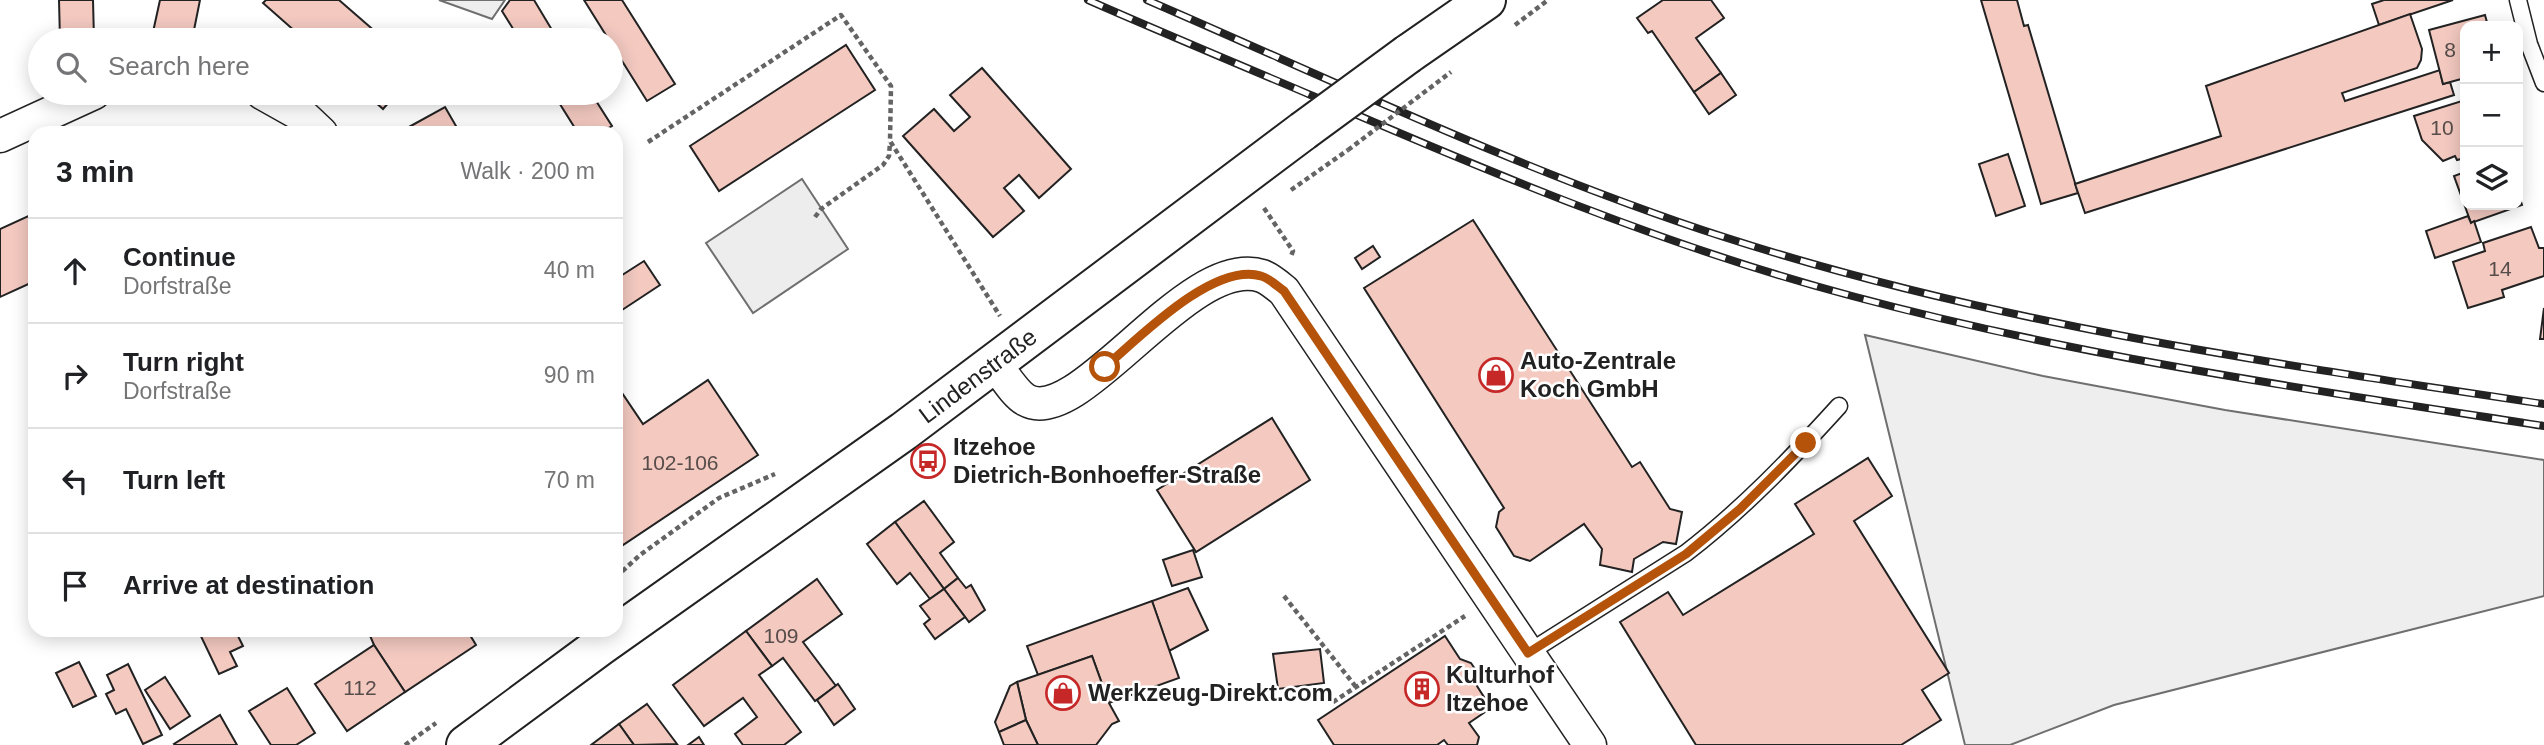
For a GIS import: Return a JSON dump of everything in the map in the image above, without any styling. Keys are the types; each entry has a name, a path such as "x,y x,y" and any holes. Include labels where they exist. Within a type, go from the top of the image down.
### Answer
{"main road":[{"name":"Lindenstraße","path":"623,619 1007,355 1408,54 1462,7"},
{"name":"Lindenstraße","path":"466,745 596,638"}],"street":[{"path":"0,136 67,105"},
{"path":"283,105 303,116 314,126"},
{"path":"1007,355 1025,400 1039,404 1054,402 1074,392 1145,332 1208,286 1228,277 1246,274 1263,276 1284,291 1590,745"}],"lane":[{"path":"2518,0 2529,44 2544,83"},
{"path":"1528,653 1686,554 1710,535 1776,474 1839,406"}],"path":[{"path":"648,142 841,15 891,86 889,156 883,165 821,209 816,217"},
{"path":"1348,150 1451,72"},
{"path":"890,141 998,313 1007,355"},
{"path":"1270,216 1293,251"},
{"path":"998,313 1009,305"},
{"path":"623,571 640,555 719,498 778,473"},
{"path":"1284,596 1356,687"},
{"path":"1333,702 1492,598"}],"shaded area":[{"path":"439,0 505,0 492,19"},
{"path":"802,179 848,249 753,313 706,243"},
{"path":"1865,335 2043,376 2225,410 2544,460 2544,596 2114,705 2010,745 1965,745"}],"building":[{"path":"59,0 93,0 94,28 60,28"},
{"path":"160,0 200,0 194,28 154,28"},
{"path":"266,0 339,0 371,28 291,28 263,3"},
{"path":"510,0 534,0 551,28 513,28 502,11"},
{"path":"584,0 622,0 675,84 647,101 623,63 623,28 601,28"},
{"path":"1663,0 1711,0 1724,18 1696,38 1721,73 1694,92 1652,31 1648,33 1637,18"},
{"path":"1981,0 2017,0 2024,26 2028,25 2078,193 2041,204"},
{"path":"2384,0 2453,0 2379,25 2372,4"},
{"path":"2410,14 2422,49 2417,68 2342,93 2345,101 2440,70 2443,84 2450,82 2454,95 2085,213 2075,184 2221,136 2206,86"},
{"path":"2485,15 2487,21 2463,21"},
{"path":"2460,22 2460,79 2443,84 2429,30"},
{"path":"846,45 875,90 719,191 690,146"},
{"path":"982,68 1071,169 1039,198 1019,175 1004,188 1024,211 993,237 903,136 934,109 954,131 970,117 950,95"},
{"path":"1721,73 1736,95 1709,114 1694,92"},
{"path":"2460,102 2460,159 2457,160 2455,156 2443,161 2422,140 2414,116"},
{"path":"560,105 599,105 612,126 574,126"},
{"path":"445,107 456,126 411,126"},
{"path":"2008,154 2025,206 1996,216 1979,164"},
{"path":"2460,174 2460,193 2454,176"},
{"path":"2466,210 2508,210 2471,223"},
{"path":"28,216 28,284 0,297 0,229"},
{"path":"2468,216 2471,223 2474,221 2481,242 2435,258 2426,231"},
{"name":"Auto-Zentrale Koch GmbH","path":"1473,220 1632,467 1640,462 1670,509 1682,512 1676,544 1663,542 1634,559 1632,572 1600,565 1602,549 1584,524 1530,561 1514,556 1496,527 1499,512 1504,508 1364,288"},
{"path":"2531,227 2539,248 2544,248 2544,276 2502,290 2504,297 2468,308 2453,262 2485,251 2483,243"},
{"path":"1373,246 1380,257 1362,269 1355,258"},
{"path":"644,261 660,285 623,309 623,274"},
{"path":"2544,308 2544,339 2540,339"},
{"path":"708,380 758,455 623,545 623,394 643,424"},
{"path":"1272,418 1310,480 1196,552 1157,490"},
{"path":"1868,458 1892,496 1854,521 1949,673 1922,690 1941,720 1901,745 1696,745 1620,622 1668,592 1683,615 1814,534 1795,504"},
{"path":"924,501 954,542 940,553 958,578 944,589 895,522"},
{"path":"895,522 944,589 930,599 910,573 897,584 867,544"},
{"path":"1193,550 1202,577 1172,586 1163,560"},
{"path":"958,578 966,588 971,585 985,610 969,622 944,589"},
{"path":"817,579 842,614 803,642 836,686 815,701 783,658 772,666 746,631"},
{"path":"1188,588 1208,630 1169,651 1152,601"},
{"path":"944,589 965,617 935,639 924,624 930,619 920,606"},
{"path":"1152,601 1179,678 1109,703 1092,656 1038,675 1027,646"},
{"path":"746,631 772,666 759,675 801,732 784,745 743,745 735,734 757,717 743,698 704,726 673,685"},
{"name":"Kulturhof Itzehoe","path":"1445,636 1460,659 1471,663 1479,675 1477,686 1491,708 1469,723 1479,737 1477,745 1448,745 1444,740 1437,745 1334,745 1318,720"},
{"path":"201,637 238,637 243,646 230,652 237,666 219,674"},
{"path":"371,637 471,637 476,645 405,692"},
{"path":"374,645 405,692 347,731 315,684"},
{"path":"1320,649 1324,683 1278,689 1273,654"},
{"name":"Werkzeug-Direkt.com","path":"1092,656 1109,703 1119,721 1112,724 1096,745 1038,745 1026,720 1017,682"},
{"path":"79,662 96,696 73,707 56,673"},
{"path":"128,664 162,735 143,744 126,709 116,714 106,694 114,690 107,675"},
{"path":"165,677 190,716 170,729 145,690"},
{"path":"1017,682 1026,720 999,732 995,722 1010,686"},
{"path":"838,684 855,709 834,725 817,700"},
{"path":"287,688 315,733 296,745 271,745 249,711"},
{"path":"647,704 677,744 634,745 619,724"},
{"path":"220,715 237,745 174,744"},
{"path":"1026,720 1038,745 1004,745 999,732"},
{"path":"619,724 634,745 591,745"},
{"path":"699,737 704,745 688,745"}],"railway":[{"path":"1088,0 1512,180 1714,255 1783,276 1937,318 2023,337 2283,385 2544,426"},
{"path":"1147,0 1505,156 1650,212 1825,267 1926,294 2131,337 2337,373 2544,404"}],"place":[{"name":"Auto-Zentrale Koch GmbH","path":"1496,375"},
{"name":"Itzehoe Dietrich-Bonhoeffer-Straße","path":"928,461"},
{"name":"Kulturhof Itzehoe","path":"1422,689"},
{"name":"Werkzeug-Direkt.com","path":"1063,693"}],"route":[{"path":"1105,367 1145,332 1208,286 1228,277 1246,274 1263,276 1284,291 1528,653 1686,554 1740,509 1806,443"}]}
